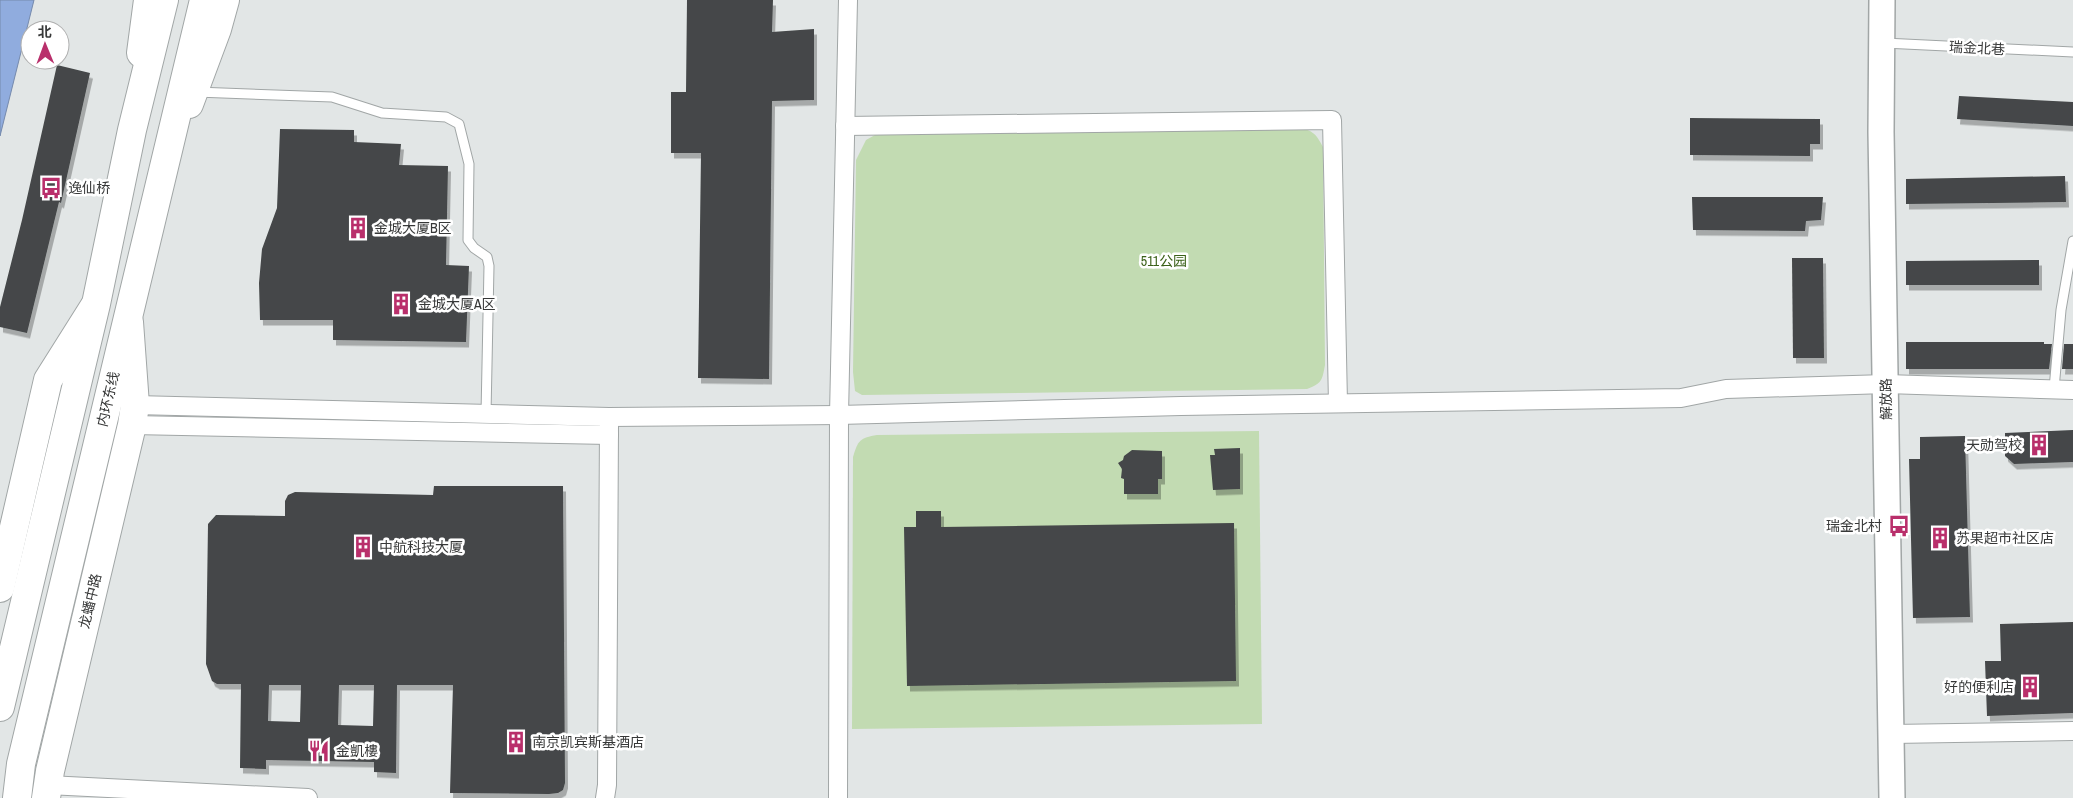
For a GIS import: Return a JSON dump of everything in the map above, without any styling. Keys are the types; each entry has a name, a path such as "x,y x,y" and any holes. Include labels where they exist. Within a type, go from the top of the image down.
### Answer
{"main road":[{"path":"132,130 148,0"},
{"path":"0,706 96,304 132,130 164,0"},
{"name":"内环东线","path":"17,798 21,764 204,0"},
{"path":"163,173 217,29 225,0"},
{"path":"0,588 48,380 96,304"},
{"name":"龙蟠中路","path":"47,792 134,415 129,312"}],"street":[{"path":"838,798 839,415 848,0"},
{"name":"解放路","path":"1882,0 1892,798"},
{"path":"845,126 1332,120 1338,403"},
{"path":"134,415 486,414 609,417 839,415 1338,403 1681,398 1726,389 1886,384 2073,390"},
{"path":"134,415 609,435"},
{"path":"605,798 607,776 609,417"},
{"path":"1892,734 2073,731"},
{"path":"47,792 308,798"}],"lane":[{"name":"瑞金北巷","path":"1882,43 2073,52"},
{"path":"193,92 332,97 382,113 446,117 459,124 469,164 468,240 474,248 487,257 489,266 486,414"},
{"path":"2054,389 2061,310 2073,241"}],"green space":[{"name":"511公园","path":"1306,129 1312,133 1318,138 1323,147 1325,365 1322,378 1316,385 1307,389 862,395 855,391 853,372 856,160 866,140 875,135"},
{"path":"1259,431 1262,724 852,729 853,457 858,443 863,439 877,435"}],"water":[{"path":"0,0 34,0 29,20 20,20 20,56 0,136"}],"building":[{"path":"687,0 773,0 772,32 814,29 814,100 772,101 769,379 698,378 701,153 671,153 671,92 686,92"},
{"path":"70,68 90,73 61,203 59,202 27,333 0,327 0,307 56,70 70,70"},
{"path":"1959,96 2073,102 2073,126 1957,119"},
{"path":"1690,118 1820,119 1820,144 1810,144 1810,156 1690,155"},
{"name":"金城大厦B区","path":"280,129 354,130 354,142 401,144 399,165 448,166 446,265 469,266 466,342 333,340 333,320 260,320 259,283 262,249 277,208"},
{"path":"2065,176 2066,202 1906,204 1906,179"},
{"path":"1692,197 1823,197 1821,220 1806,221 1805,231 1693,230"},
{"path":"1792,258 1823,258 1824,358 1793,358"},
{"path":"2039,260 2039,285 1906,285 1906,261"},
{"path":"1906,342 2044,342 2044,344 2052,344 2049,369 1906,369"},
{"path":"2064,344 2073,344 2073,369 2062,369"},
{"name":"天勋驾校","path":"2073,430 2073,462 2014,464 2005,456 2005,433"},
{"name":"苏果超市社区店","path":"1965,436 1970,617 1913,618 1909,459 1920,459 1920,437"},
{"path":"1240,448 1240,489 1213,490 1210,455 1215,455 1214,449"},
{"path":"1132,450 1162,451 1162,479 1158,479 1158,494 1124,494 1124,479 1121,478 1122,469 1118,463"},
{"path":"434,486 563,486 565,783 563,790 558,793 549,794 450,793 453,685 397,685 396,773 374,772 374,762 266,760 266,769 240,768 241,684 217,684 212,681 206,664 208,524 216,515 285,516 285,501 288,495 295,492 433,495","holes":["269,685 301,685 300,722 268,721","339,685 374,685 373,726 338,725"]},
{"path":"916,511 941,511 941,527 1234,523 1236,681 907,686 904,527 916,527"},
{"name":"好的便利店","path":"2073,622 2073,713 1987,716 1985,661 2001,661 2000,624"}],"place":[{"name":"逸仙桥","path":"51,188"},
{"name":"金城大厦B区","path":"358,228"},
{"name":"金城大厦A区","path":"401,304"},
{"name":"天勋驾校","path":"2039,445"},
{"name":"瑞金北村","path":"1899,526"},
{"name":"苏果超市社区店","path":"1940,538"},
{"name":"中航科技大厦","path":"363,547"},
{"name":"好的便利店","path":"2030,687"},
{"name":"南京凯宾斯基酒店","path":"516,742"},
{"name":"金凱樓","path":"319,751"}]}
